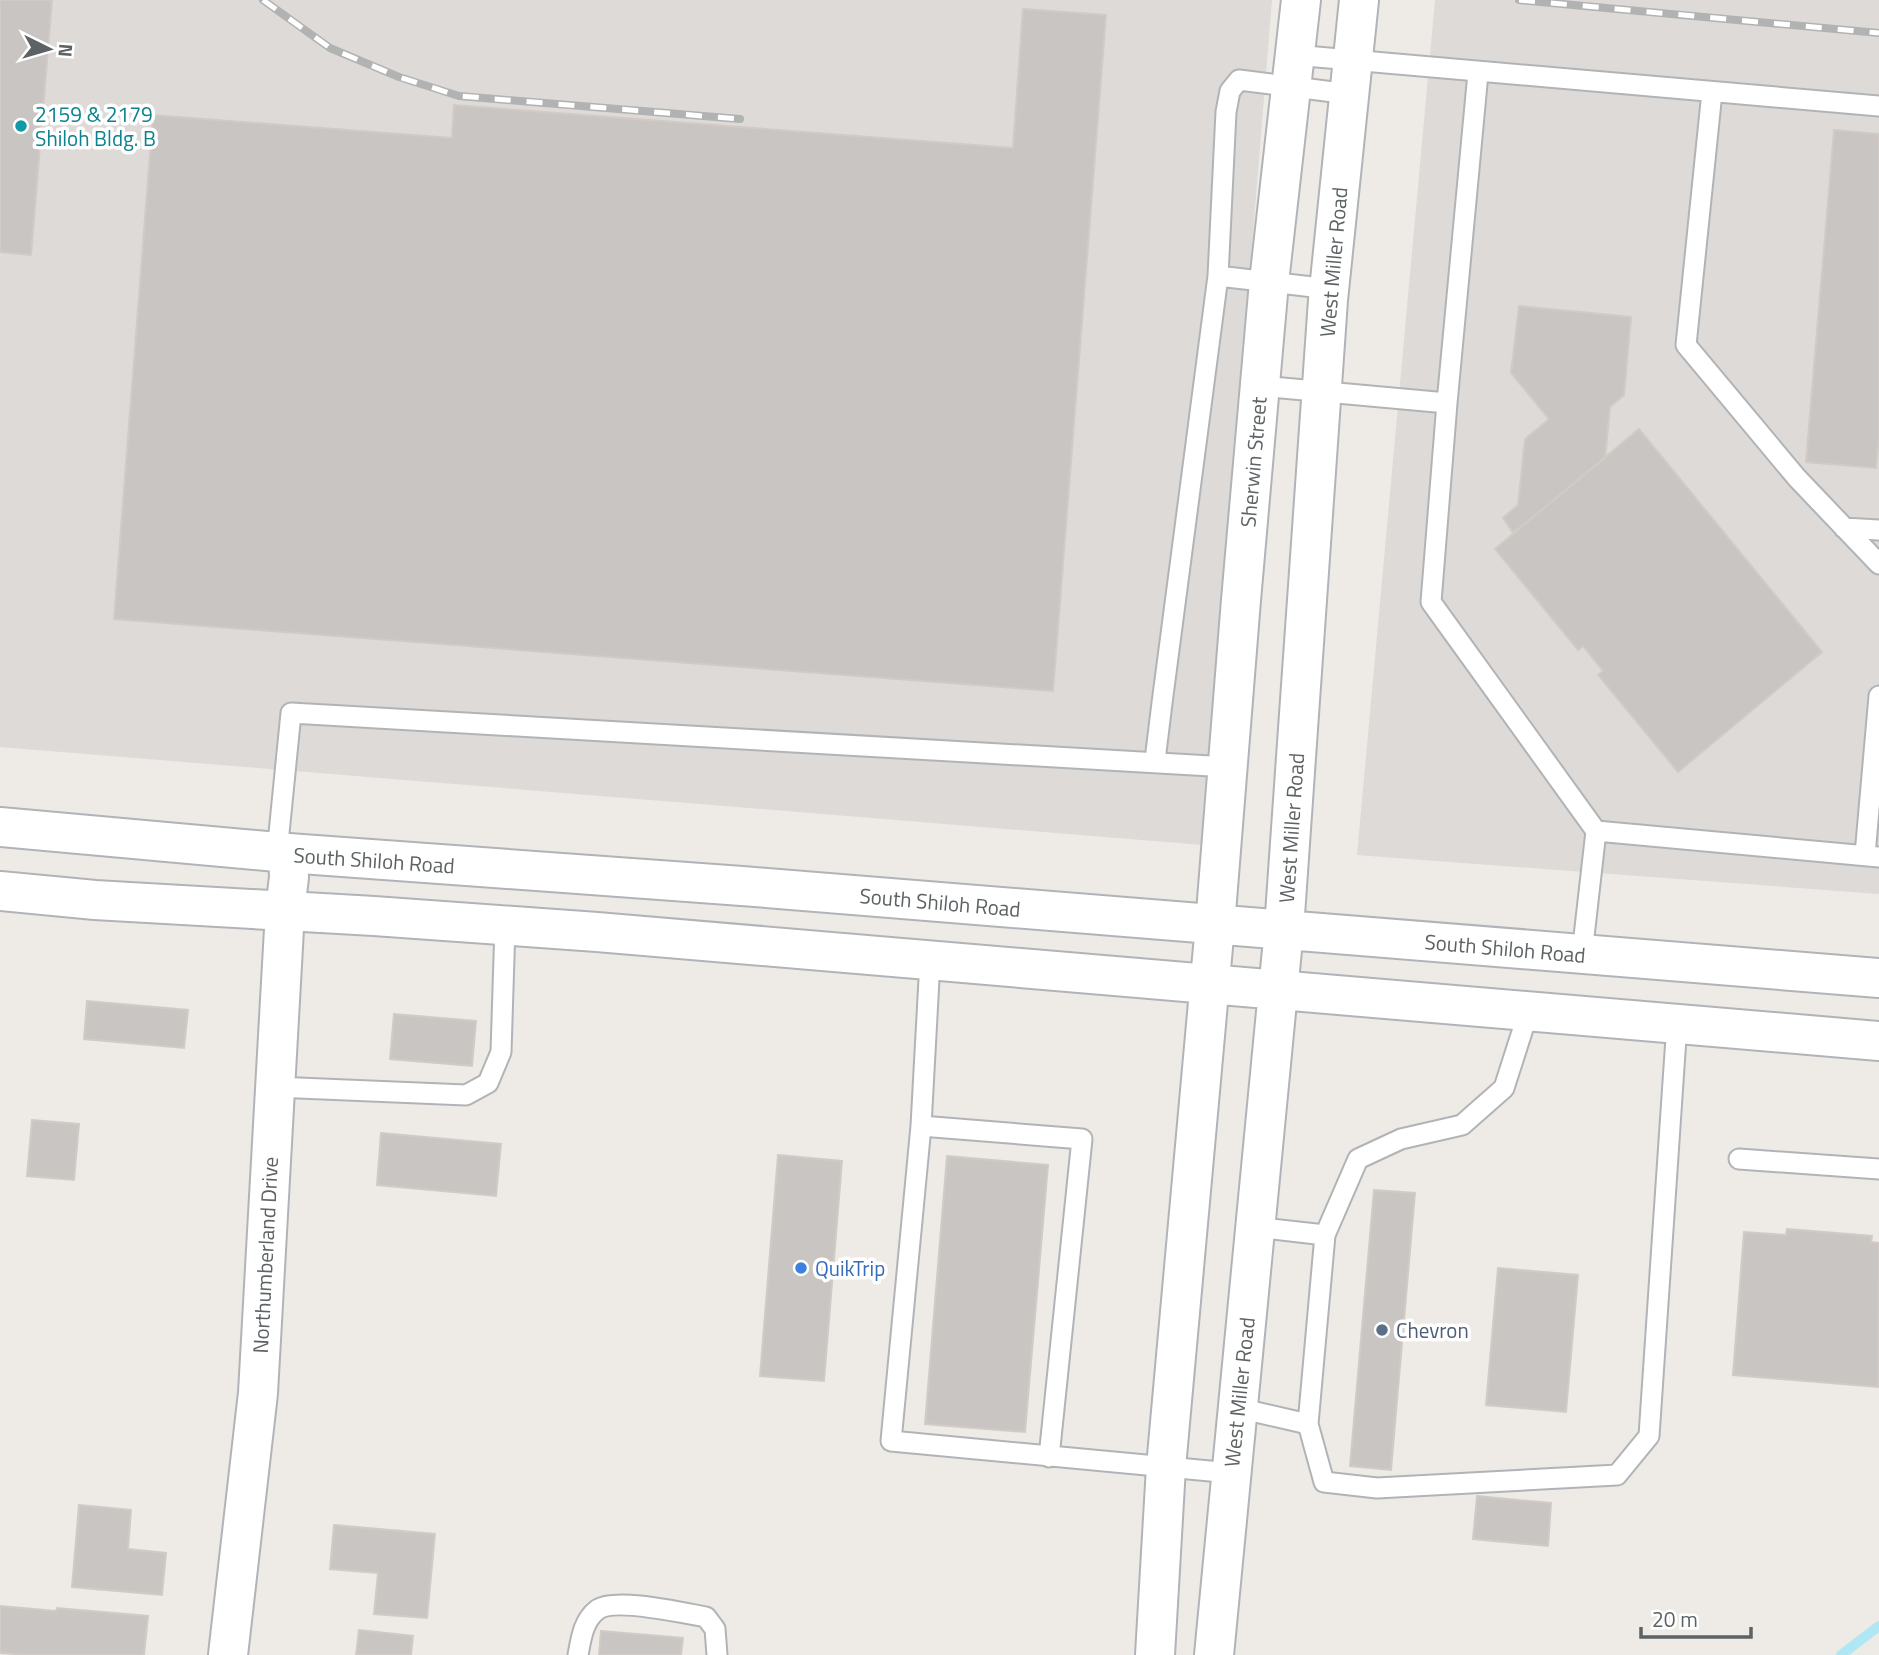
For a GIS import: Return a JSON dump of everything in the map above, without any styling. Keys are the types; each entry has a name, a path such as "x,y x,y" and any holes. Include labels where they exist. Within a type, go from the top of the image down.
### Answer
{"main road":[{"name":"Sherwin Street","path":"1215,925 1269,282 1301,0"},
{"name":"West Miller Road","path":"1214,1655 1284,929 1329,289 1359,0"},
{"name":"South Shiloh Road","path":"0,827 283,853 742,886 1879,978"},
{"name":"Northumberland Drive","path":"228,1655 258,1393 289,877 283,853"},
{"path":"0,891 505,926 1210,985 1278,988 1879,1041"},
{"path":"1155,1655 1166,1466 1215,925"}],"lane":[{"path":"1293,70 1351,78"},
{"path":"1157,762 1159,728 1218,276 1226,112 1230,91 1239,80 1293,70 1351,78 1478,73 1879,106"},
{"path":"1478,73 1431,602 1596,831 1582,954"},
{"path":"1712,92 1686,345 1797,478 1879,564"},
{"path":"1218,276 1329,289"},
{"path":"1260,386 1447,403"},
{"path":"1844,528 1879,530"},
{"path":"1596,831 1872,856 1879,696"},
{"path":"283,853 291,713 1228,767"},
{"path":"275,1087 466,1095 488,1083 501,1052 505,926"},
{"path":"930,961 921,1126 891,1441 1231,1473"},
{"path":"1529,1010 1504,1088 1461,1125 1401,1139 1358,1159 1325,1236 1308,1424 1324,1482 1377,1488 1617,1475 1649,1436 1677,1023"},
{"path":"921,1126 1082,1139 1049,1457"},
{"path":"1739,1159 1879,1169"},
{"path":"1255,1227 1325,1236"},
{"path":"1238,1408 1308,1424"},
{"path":"578,1655 584,1627 597,1610 614,1603 706,1617 715,1629 717,1655"}],"shaded area":[{"path":"0,0 1272,0 1203,845 0,747"},
{"path":"1435,0 1879,0 1879,894 1357,855"}],"building":[{"name":"2159 & 2179 Shiloh Bldg. B","path":"0,0 52,0 31,255 0,252"},
{"path":"1023,9 1106,15 1053,691 114,619 153,115 452,138 454,105 1013,148"},
{"path":"1834,130 1879,134 1879,437 1876,468 1806,462"},
{"path":"1519,306 1631,317 1624,395 1610,407 1605,458 1513,533 1503,518 1518,505 1525,439 1549,419 1511,373"},
{"path":"1639,429 1822,652 1678,772 1598,675 1603,671 1583,646 1578,650 1495,549"},
{"path":"87,1001 188,1010 184,1048 84,1039"},
{"path":"394,1014 476,1021 472,1066 390,1059"},
{"path":"32,1120 79,1124 74,1180 27,1176"},
{"path":"381,1133 501,1144 496,1196 377,1185"},
{"name":"QuikTrip","path":"778,1155 842,1161 824,1381 760,1376"},
{"name":"QuikTrip","path":"947,1156 1048,1165 1025,1432 925,1424"},
{"name":"Chevron","path":"1374,1190 1415,1193 1391,1470 1350,1466"},
{"path":"1787,1229 1872,1236 1871,1242 1879,1243 1878,1387 1733,1375 1744,1232 1786,1235"},
{"path":"1498,1268 1578,1275 1566,1412 1486,1405"},
{"path":"1477,1496 1551,1503 1548,1546 1473,1539"},
{"path":"79,1505 131,1510 128,1549 166,1553 162,1595 72,1587"},
{"path":"334,1525 435,1534 427,1618 374,1614 378,1573 330,1569"},
{"path":"0,1606 148,1616 144,1655 0,1653"},
{"path":"359,1630 413,1636 411,1655 356,1655"},
{"path":"601,1631 683,1638 681,1655 599,1655"}],"waterway":[{"path":"1841,1655 1879,1626"}],"railway":[{"path":"263,0 330,48 399,77 459,96 740,119"},
{"path":"1519,0 1879,33"}],"place":[{"name":"2159 & 2179 Shiloh Bldg. B","path":"21,126"},
{"name":"QuikTrip","path":"801,1268"},
{"name":"Chevron","path":"1382,1330"}]}
